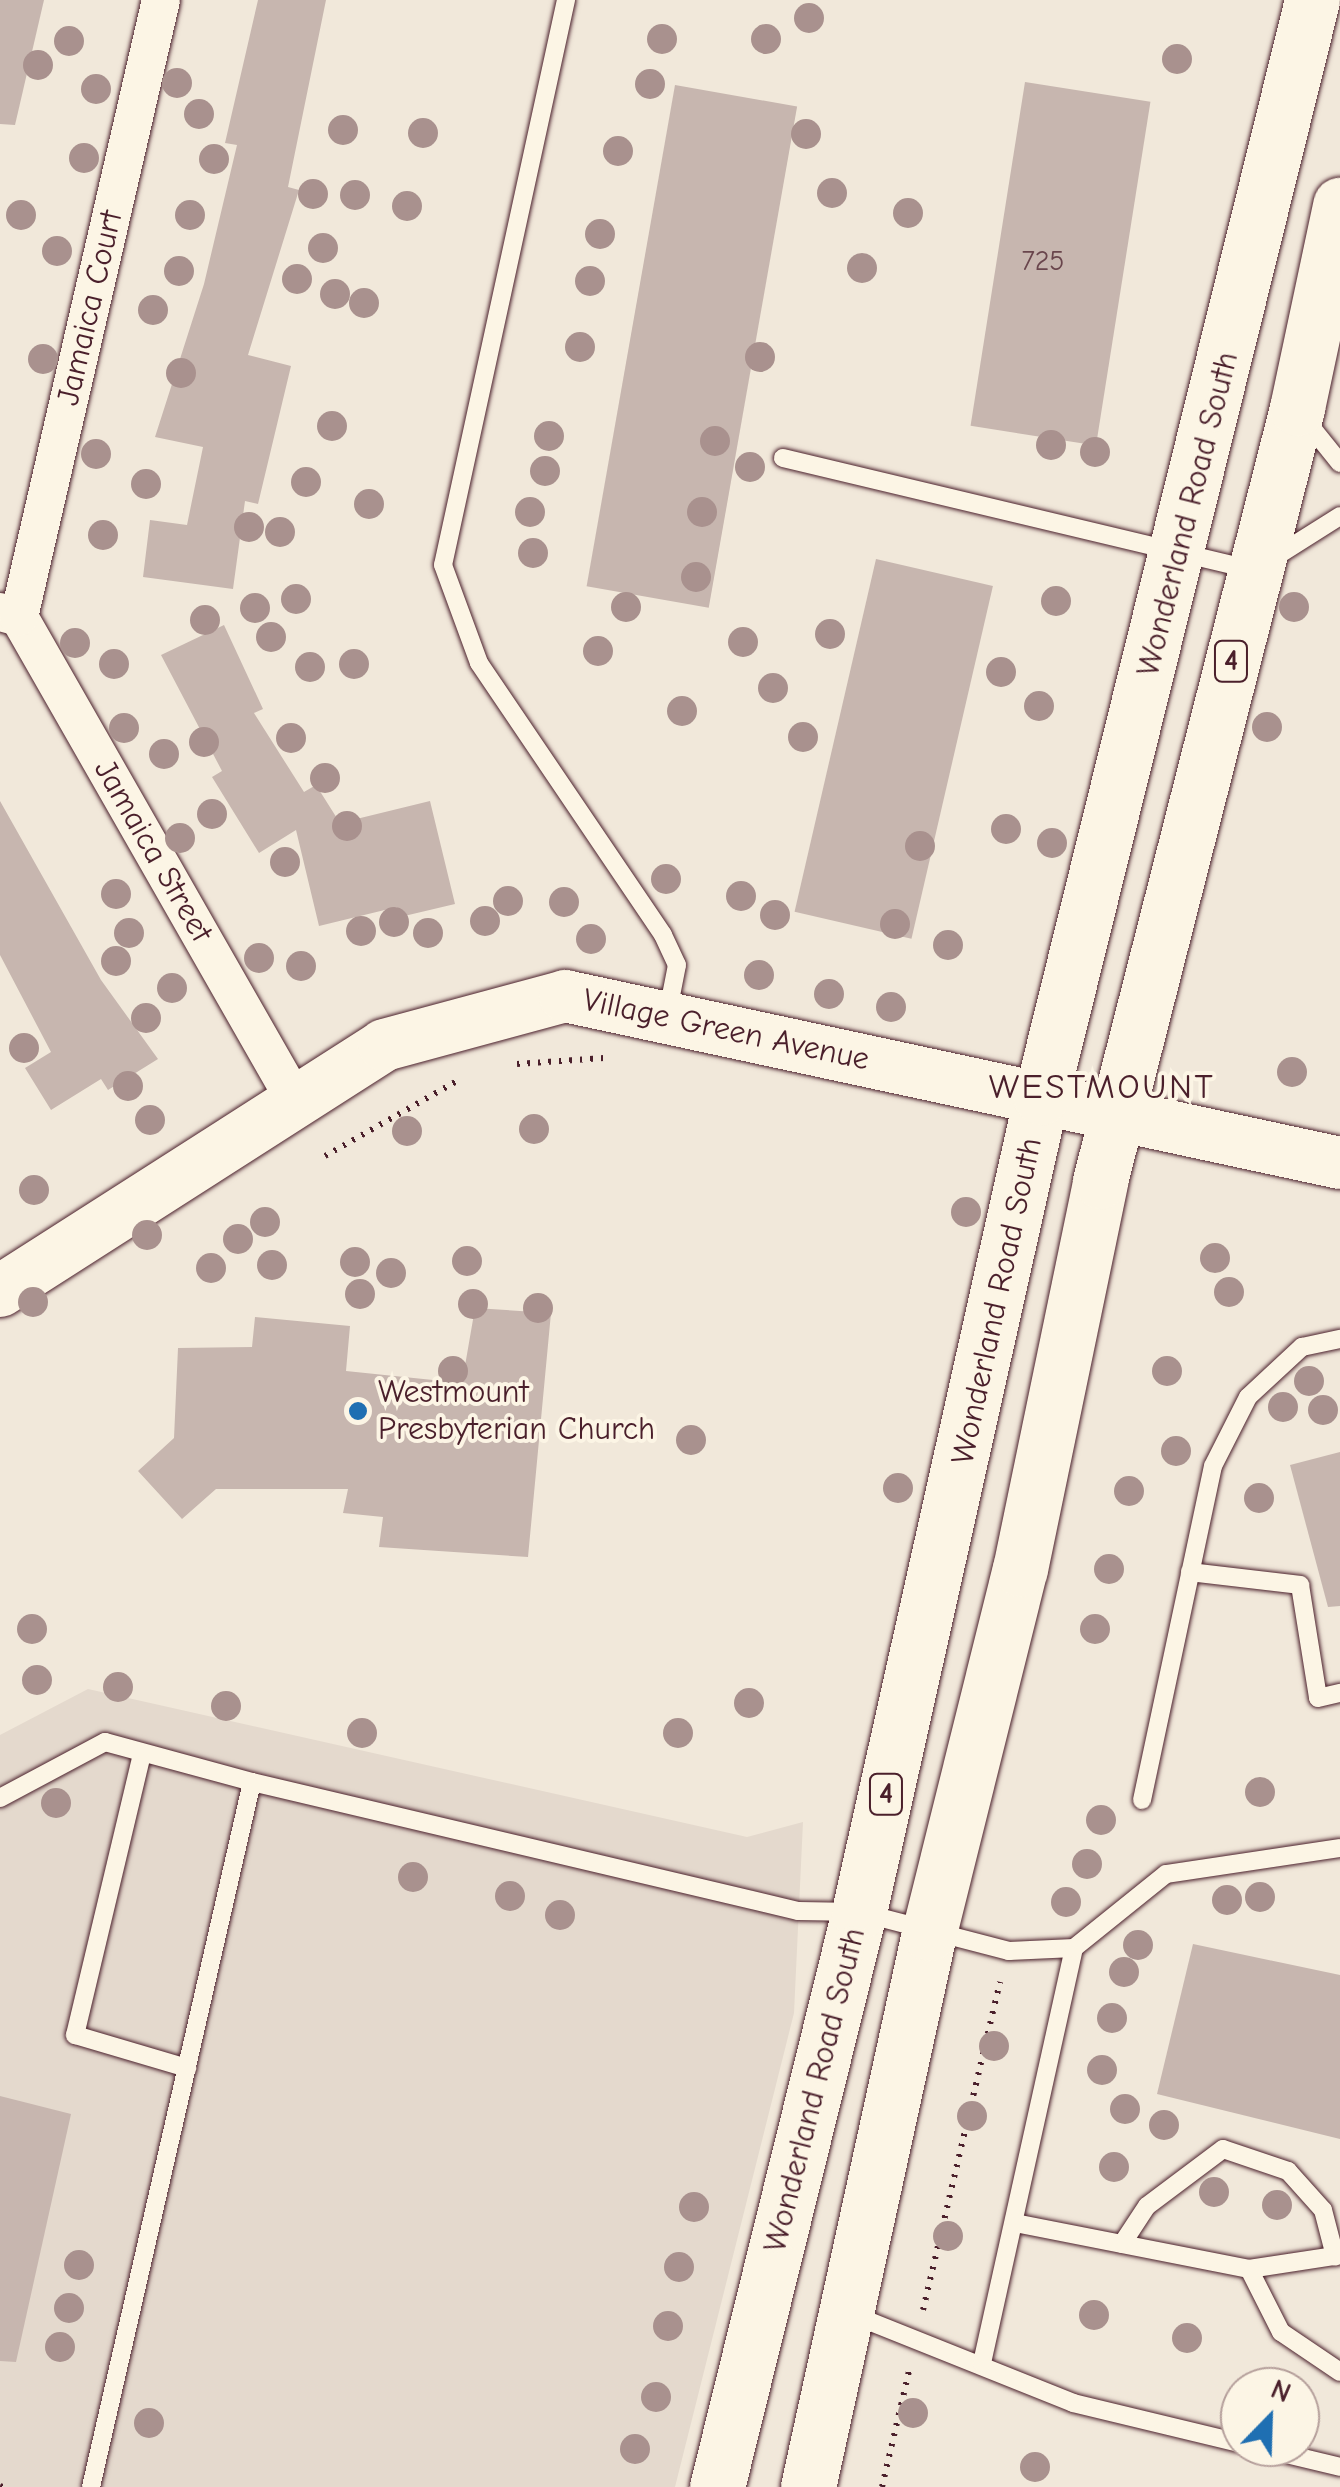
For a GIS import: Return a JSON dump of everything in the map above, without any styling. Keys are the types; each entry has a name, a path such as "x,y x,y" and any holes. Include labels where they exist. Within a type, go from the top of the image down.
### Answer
{"main road":[{"name":"Wonderland Road South","path":"717,2487 858,1912 1041,1098 1312,0"},
{"name":"4","path":"808,2487 929,1933 1120,1116 1297,408 1340,206"}],"street":[{"name":"Jamaica Court","path":"10,614 161,0"},
{"name":"Jamaica Street","path":"10,614 296,1102"},
{"name":"Village Green Avenue","path":"0,1291 384,1045 564,996 1340,1163"}],"lane":[{"path":"566,0 443,565 480,663 663,934 677,965 668,1017"},
{"path":"1297,408 1340,464"},
{"path":"783,458 1254,570 1340,516"},
{"path":"1142,1800 1212,1466 1248,1397 1302,1348 1340,1339"},
{"path":"1190,1572 1300,1585 1318,1698 1340,1693"},
{"path":"0,1798 105,1742 252,1782 798,1911 858,1912 1009,1951 1074,1948 1166,1874 1340,1848"},
{"path":"142,1754 75,2036 187,2068"},
{"path":"91,2487 252,1782"},
{"path":"982,2364 1074,1948"},
{"path":"1016,2222 1122,2244 1250,2269 1338,2255 1323,2210 1288,2171 1223,2149 1147,2206 1122,2244"},
{"path":"1250,2269 1280,2332 1340,2372"},
{"path":"846,2313 917,2335 1074,2403 1220,2438"}],"path":[{"path":"500,1068 613,1059"},
{"path":"325,1156 466,1078"},
{"path":"882,2487 1009,1951"}],"shaded area":[{"path":"88,1689 747,1837 803,1822 794,2013 675,2487 0,2487 0,1735"}],"building":[{"path":"0,0 44,0 15,125 0,124"},
{"path":"258,0 326,0 288,187 299,190 248,355 291,366 258,504 245,501 233,589 143,577 150,520 187,525 203,447 155,437 204,284 237,145 225,143"},
{"path":"1025,82 1150,102 1096,446 971,426"},
{"path":"675,85 797,107 709,608 587,586"},
{"path":"876,559 993,586 911,939 795,912"},
{"path":"224,625 263,709 254,713 304,792 316,785 340,823 430,801 455,904 400,917 397,907 319,926 296,830 259,853 212,777 222,771 161,655"},
{"path":"0,801 101,980 158,1059 108,1090 101,1079 51,1110 25,1068 51,1052 0,955"},
{"name":"Westmount Presbyterian Church","path":"475,1308 551,1313 528,1557 379,1547 383,1517 343,1513 348,1489 216,1489 182,1519 138,1471 174,1438 178,1348 252,1347 255,1317 350,1326 346,1371 462,1383"},
{"path":"1340,1452 1340,1606 1328,1607 1290,1465"},
{"path":"1193,1944 1340,1975 1340,2139 1157,2094"},
{"path":"0,2096 71,2114 16,2362 0,2361"}],"place":[{"name":"Westmount Presbyterian Church","path":"358,1411"}],"district":[{"name":"WESTMOUNT","path":"1102,1087"}]}
